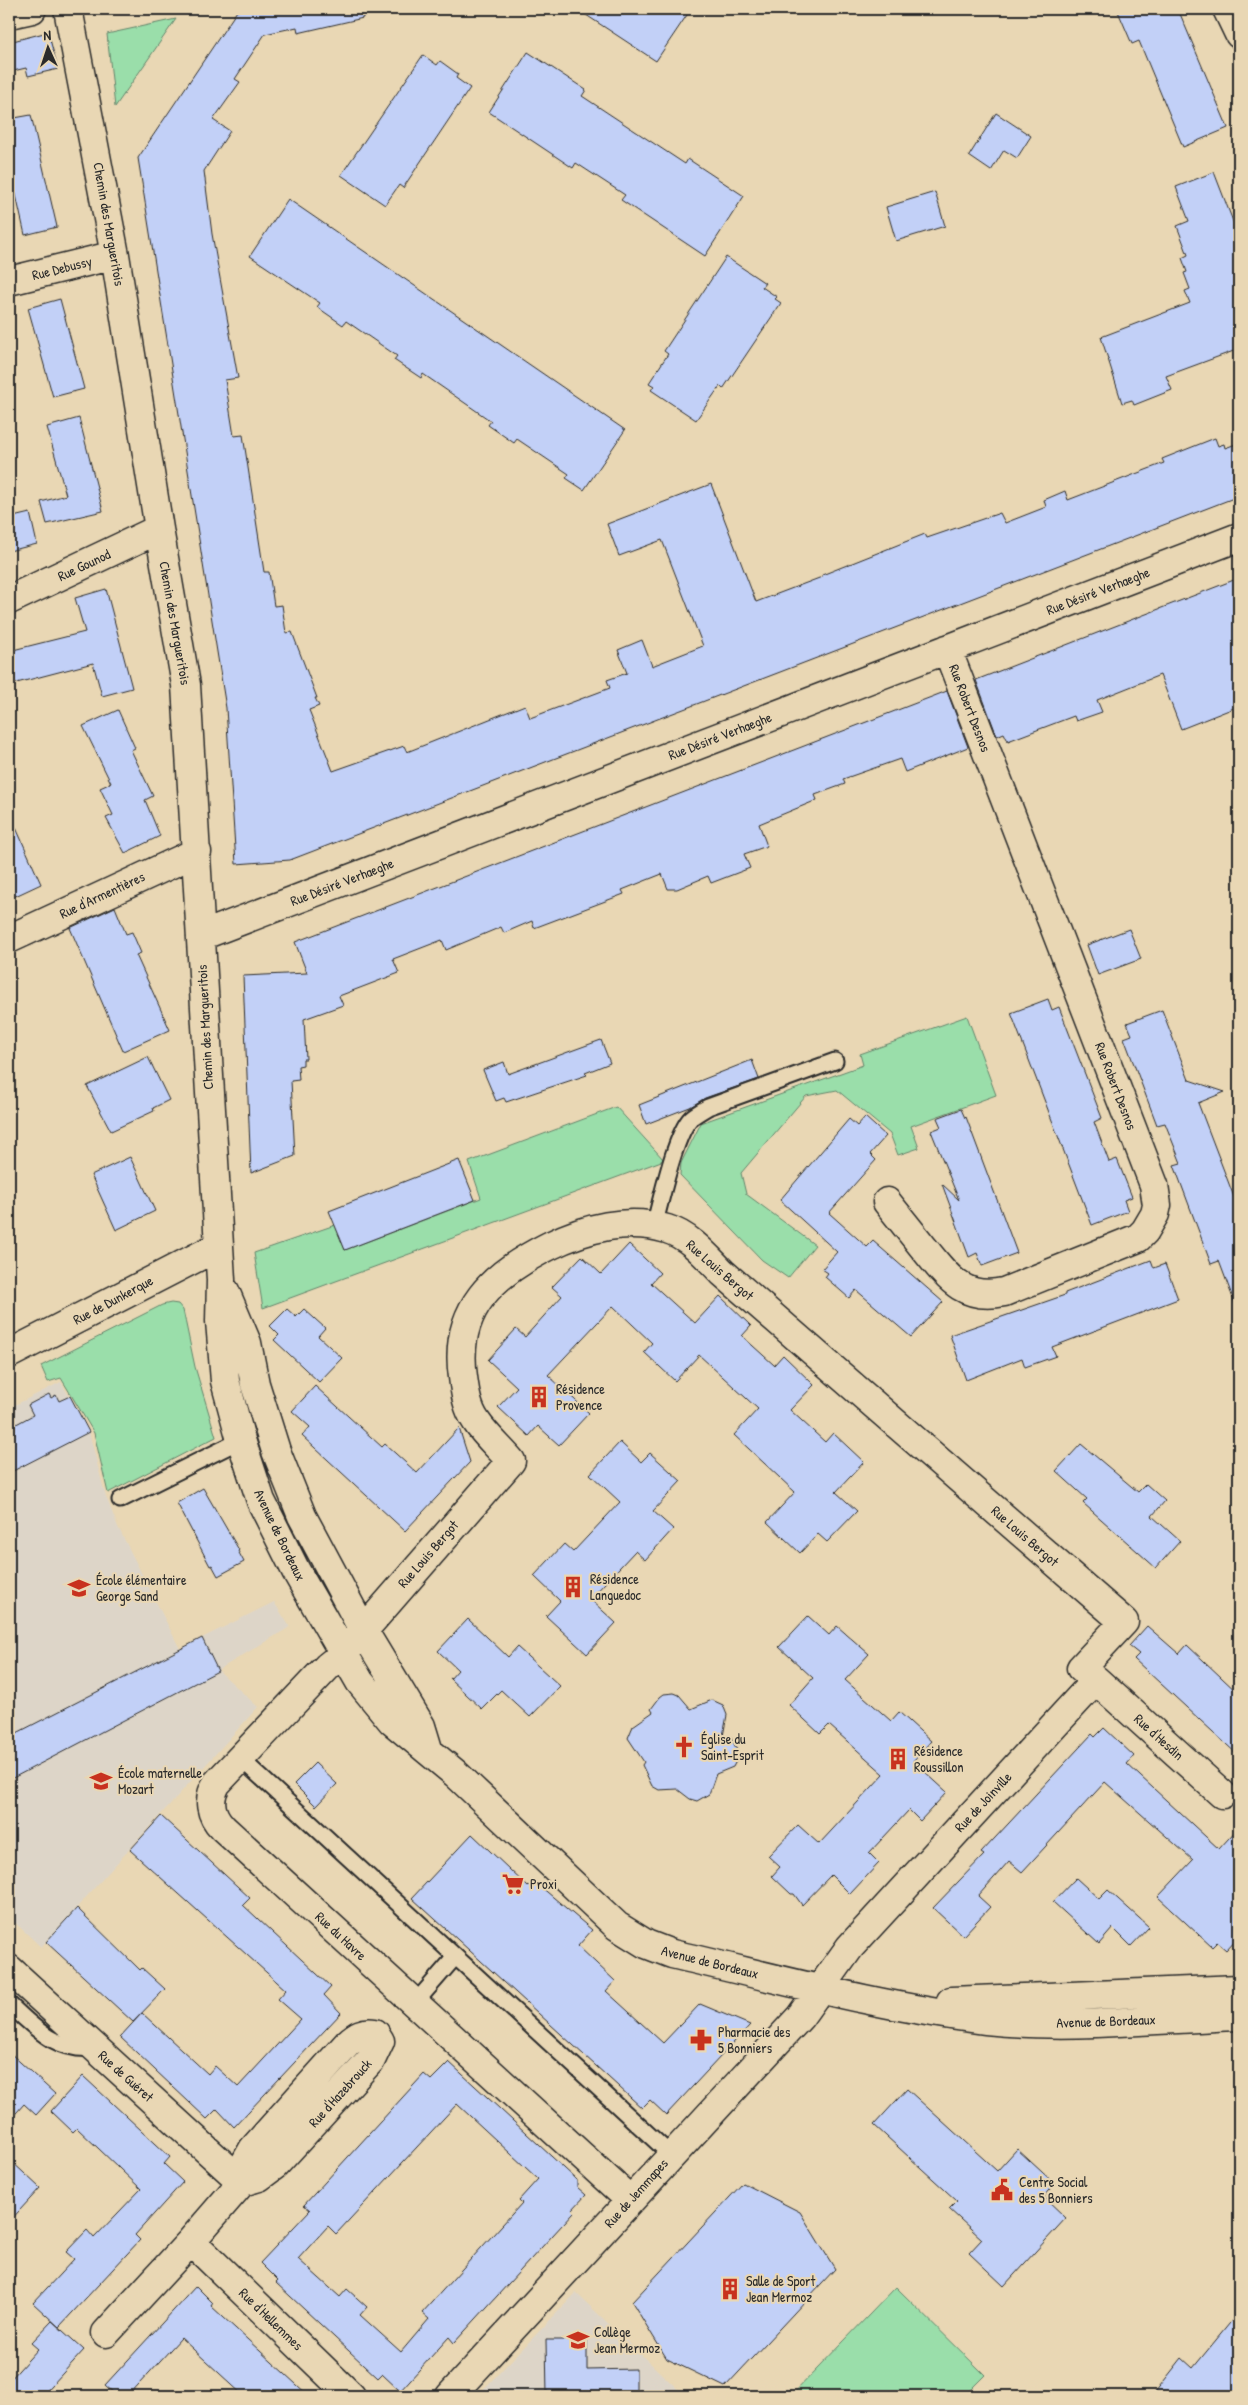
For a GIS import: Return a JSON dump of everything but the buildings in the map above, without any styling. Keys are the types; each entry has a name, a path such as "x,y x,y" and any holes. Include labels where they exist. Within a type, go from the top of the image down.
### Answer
{"street":[{"path":"9,14 32,9"},
{"name":"Chemin des Margueritois","path":"68,9 116,255 159,530 186,685 218,1246"},
{"path":"1227,9 1239,34"},
{"path":"1236,9 1239,19"},
{"name":"Rue Debussy","path":"9,281 116,255"},
{"name":"Rue Gounod","path":"9,600 159,530"},
{"name":"Rue Désiré Verhaeghe","path":"201,936 1239,537"},
{"name":"Rue Robert Desnos","path":"887,1202 945,1274 964,1288 983,1295 1004,1292 1127,1244 1145,1231 1153,1219 1157,1205 1154,1185 947,649"},
{"name":"Rue d'Armentières","path":"9,939 197,852"},
{"name":"Rue Louis Bergot","path":"342,1654 511,1461 475,1420 466,1396 461,1366 463,1338 470,1313 480,1296 499,1276 515,1264 564,1239 621,1224 654,1226 669,1230 691,1241 731,1279 1124,1622 1082,1668 1096,1680"},
{"name":"Avenue de Bordeaux","path":"218,1246 221,1280 220,1321 225,1381 241,1440 261,1501 296,1571 342,1654 360,1682 392,1721 456,1774 617,1926 646,1944 672,1954 883,2003 987,2020 1038,2023 1239,2016"},
{"name":"Rue de Dunkerque","path":"9,1354 218,1246"},
{"name":"Avenue de Bordeaux","path":"221,1280 247,1343 256,1384 276,1451 302,1516 363,1630 421,1726 428,1751"},
{"name":"Rue du Havre","path":"342,1654 328,1666 240,1758 212,1792 211,1807 217,1822 630,2200"},
{"name":"Rue d'Hesdin","path":"1096,1680 1222,1794"},
{"name":"Rue de Joinville","path":"821,1988 850,1947 1096,1680"},
{"name":"Rue de Guéret","path":"9,1969 242,2182"},
{"name":"Rue de Jemmapes","path":"450,2396 800,2017 821,1988"},
{"name":"Avenue de Bordeaux","path":"883,2003 1239,1989"},
{"name":"Rue d'Hazebrouck","path":"106,2333 192,2241 242,2182 259,2176 275,2165 371,2060 377,2052 380,2041 375,2033 366,2032 357,2035 348,2043 253,2149 244,2165 242,2182"},
{"name":"Rue d'Hellemmes","path":"192,2241 351,2396"}],"lane":[{"path":"654,1226 672,1161 681,1135 691,1118 708,1107 836,1061"},
{"path":"120,1500 241,1440"},
{"path":"240,1758 671,2155"},
{"path":"415,2003 455,1957"},
{"path":"9,2004 47,2037 62,2046 80,2050 95,2048"}],"shaded area":[{"path":"61,1382 89,1432 105,1494 118,1527 180,1649 274,1602 290,1627 218,1670 258,1707 41,1947 9,1917 9,1408"},
{"name":"Collège Jean Mermoz","path":"576,2293 685,2396 477,2396"}],"green space":[{"path":"176,19 115,107 107,34"},
{"path":"967,1016 996,1095 911,1126 919,1148 898,1155 890,1134 837,1090 806,1096 741,1173 746,1194 815,1245 788,1278 762,1260 680,1175 681,1163 701,1123 863,1065 860,1054"},
{"path":"616,1107 664,1160 263,1308 254,1253 335,1225 345,1250 481,1198 469,1162"},
{"path":"178,1304 183,1310 195,1367 216,1437 108,1493 94,1433 61,1378 48,1382 41,1366 162,1305"},
{"path":"896,2287 985,2375 964,2396 791,2396"}],"place":[{"name":"Résidence Provence","path":"539,1397"},
{"name":"Résidence Languedoc","path":"573,1587"},
{"name":"École élémentaire George Sand","path":"79,1588"},
{"name":"Église du Saint-Esprit","path":"684,1747"},
{"name":"Résidence Roussillon","path":"898,1759"},
{"name":"École maternelle Mozart","path":"101,1781"},
{"name":"Proxi","path":"513,1884"},
{"name":"Pharmacie des 5 Bonniers","path":"701,2040"},
{"name":"Centre Social des 5 Bonniers","path":"1002,2190"},
{"name":"Salle de Sport Jean Mermoz","path":"730,2289"},
{"name":"Collège Jean Mermoz","path":"578,2340"}]}
